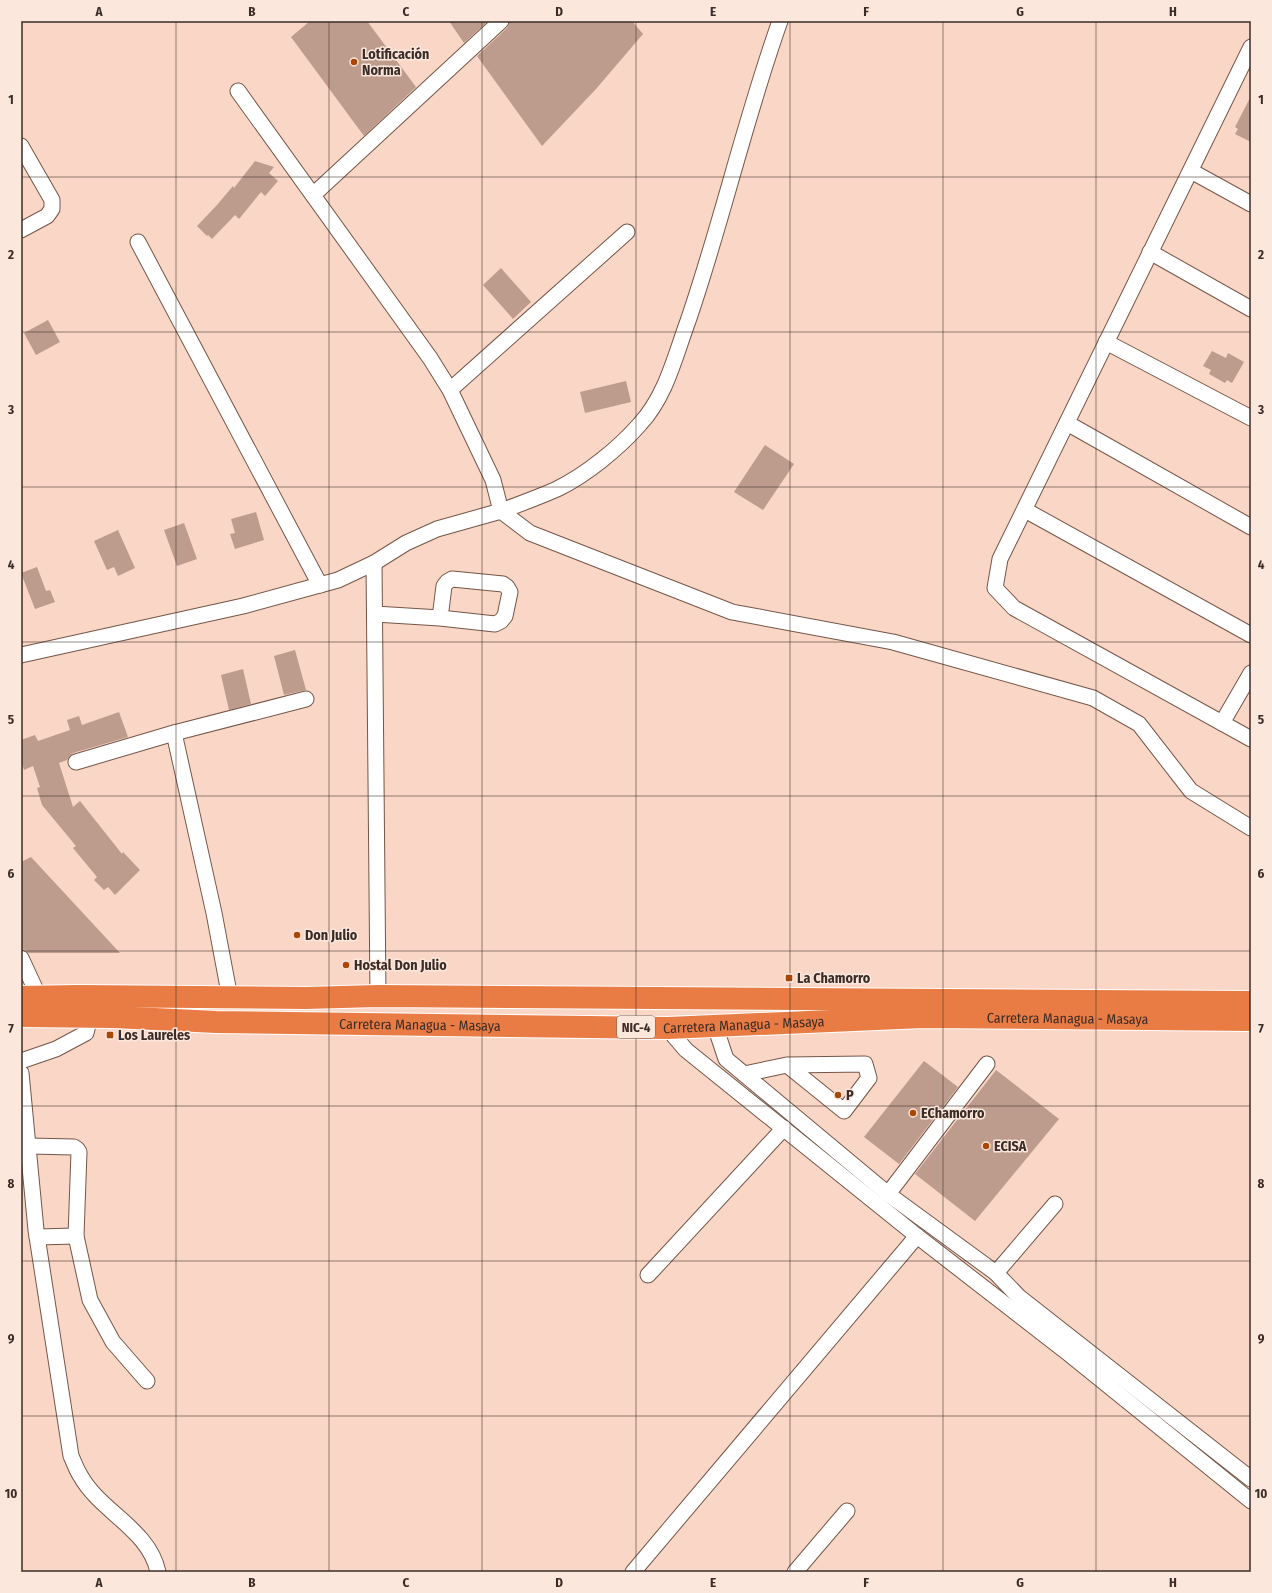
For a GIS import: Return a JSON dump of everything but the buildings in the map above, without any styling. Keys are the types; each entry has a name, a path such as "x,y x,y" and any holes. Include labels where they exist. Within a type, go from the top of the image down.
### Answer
{"highway":[{"name":"Carretera Managua - Masaya","path":"30,997 78,996 230,998 378,996 1251,1002"},
{"name":"Carretera Managua - Masaya","path":"21,1016 113,1017 216,1022 668,1028 923,1017 1251,1020"}],"street":[{"path":"313,195 501,21"},
{"path":"21,655 243,606 338,580 374,563 406,543 437,529 501,511 557,489 575,479 604,459 641,424 660,396 700,284 766,62 780,21"},
{"path":"1251,47 1000,559 994,588 1014,608 1251,739"},
{"path":"238,91 430,358 450,390 493,480 501,511 530,533 732,612 893,642 1093,698 1139,724 1191,791 1251,828"},
{"path":"21,146 52,200 52,209 47,216 21,230"},
{"path":"1191,171 1251,204"},
{"path":"450,390 626,232"},
{"path":"138,242 320,585"},
{"path":"1150,252 1251,309"},
{"path":"1106,342 1251,418"},
{"path":"1067,423 1251,528"},
{"path":"1025,510 1251,635"},
{"path":"374,563 378,996"},
{"path":"375,614 440,618 495,624 505,616 510,592 508,587 503,584 452,579 444,586 440,618"},
{"path":"1222,723 1251,673"},
{"path":"76,762 174,733 306,699"},
{"path":"174,733 214,913 230,998"},
{"path":"21,958 30,997"},
{"path":"21,1061 56,1049 86,1033 90,1017"},
{"path":"715,1026 726,1059 888,1194 996,1273 1019,1297 1251,1479"},
{"path":"668,1028 686,1050 917,1236 1068,1353 1251,1501"},
{"path":"744,1074 787,1064 865,1064 869,1078 844,1111 787,1064"},
{"path":"888,1194 987,1064"},
{"path":"21,1073 27,1156 37,1237 71,1456 80,1476 92,1491 147,1546 156,1563 158,1572"},
{"path":"648,1275 784,1128"},
{"path":"27,1156 74,1146 79,1152 76,1236 90,1300 113,1342 147,1381"},
{"path":"996,1273 1055,1204"},
{"path":"37,1237 76,1236"},
{"path":"633,1572 917,1236"},
{"path":"795,1572 847,1511"}],"place":[{"name":"Lotificación Norma","path":"354,62"},
{"name":"Don Julio","path":"297,935"},
{"name":"Hostal Don Julio","path":"346,965"},
{"name":"La Chamorro","path":"789,978"},
{"name":"Los Laureles","path":"110,1035"},
{"name":"P","path":"838,1095"},
{"name":"EChamorro","path":"913,1113"},
{"name":"ECISA","path":"986,1146"}]}
